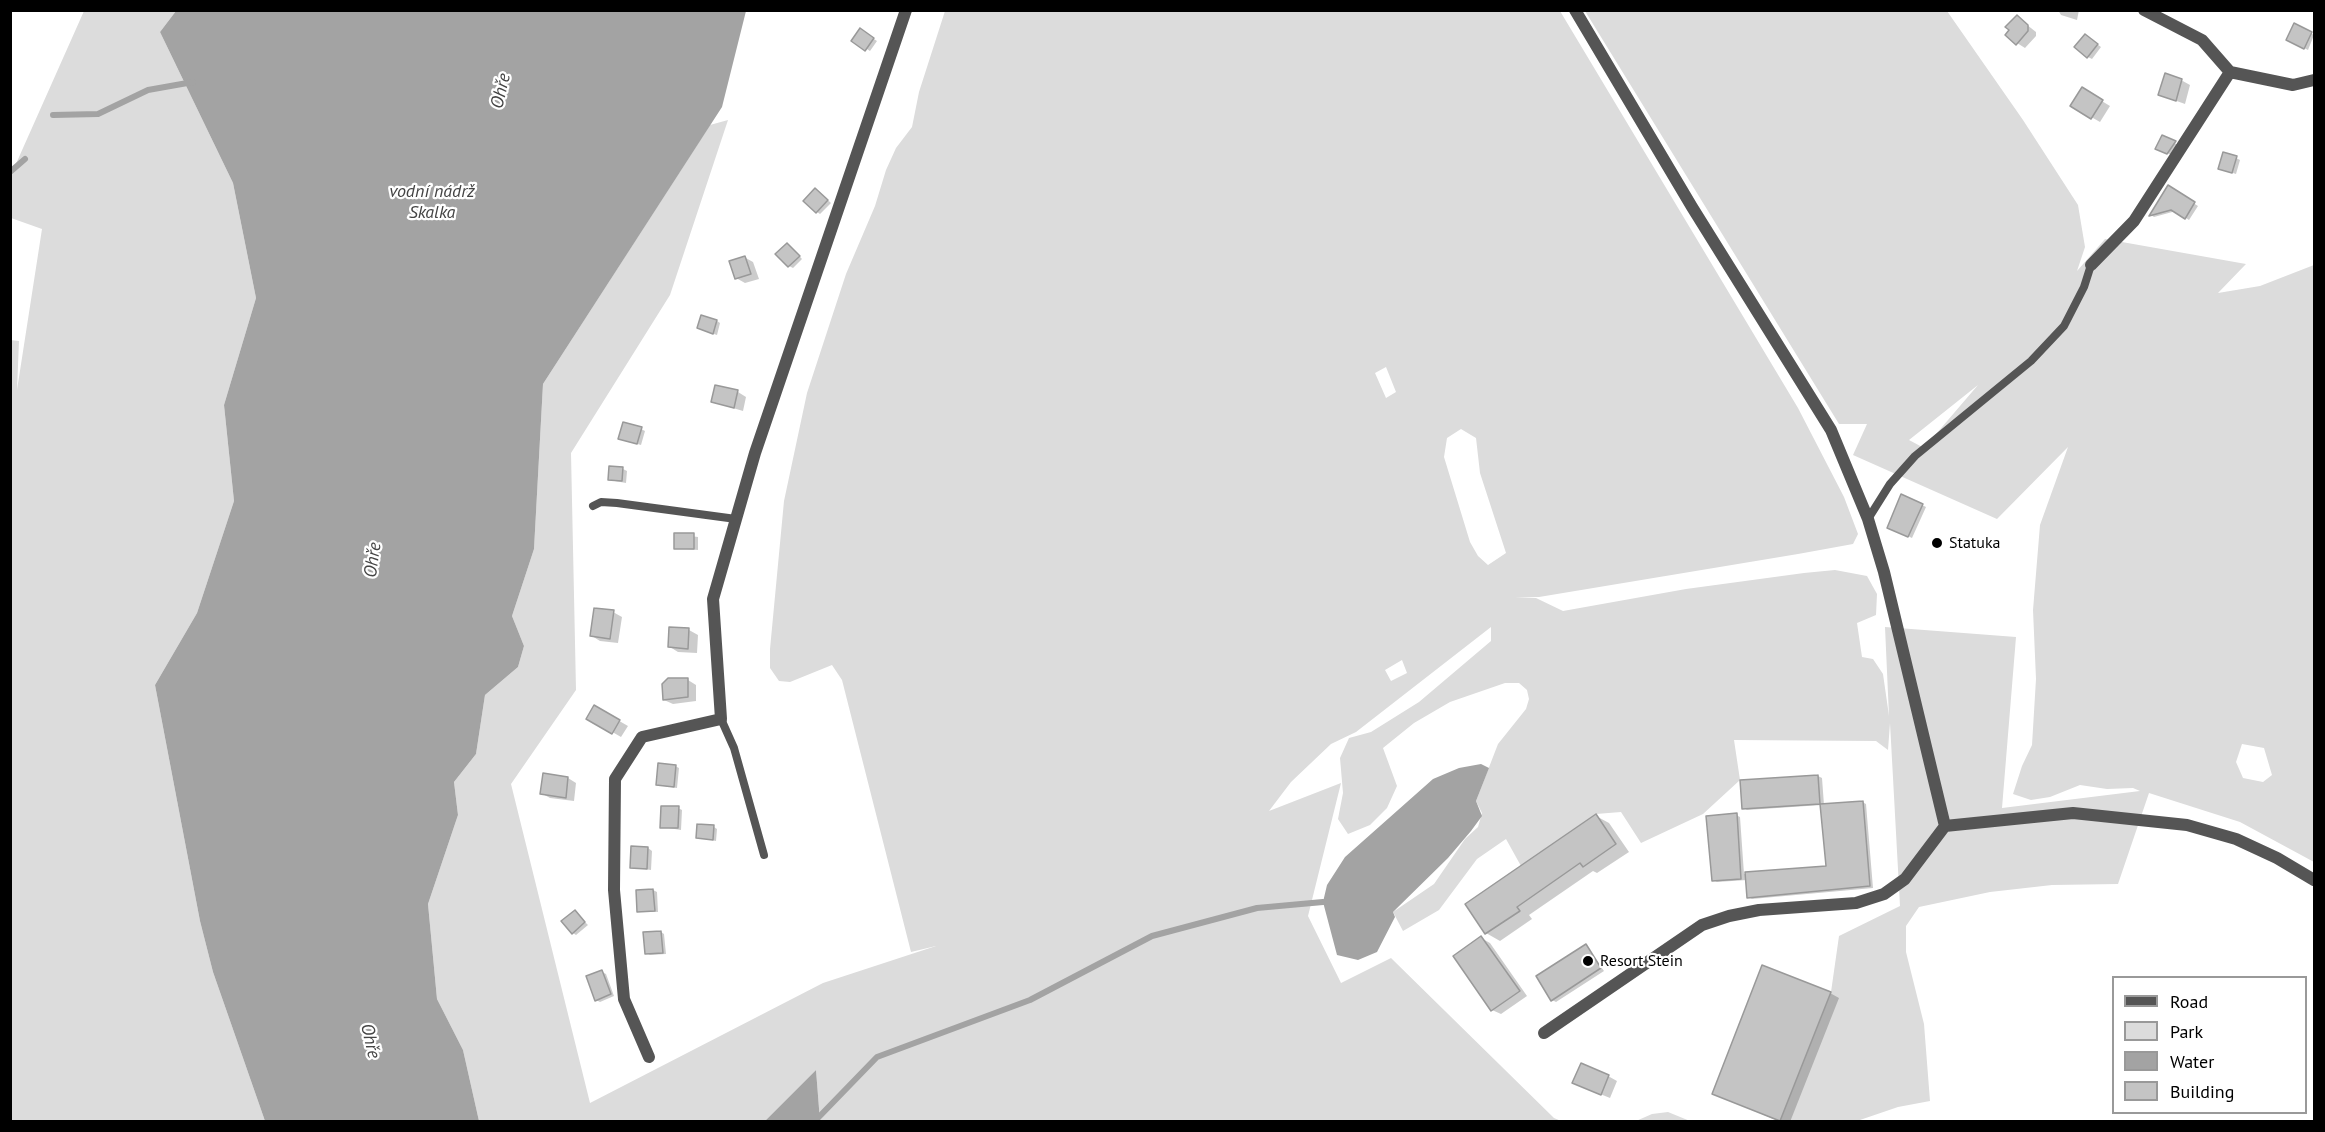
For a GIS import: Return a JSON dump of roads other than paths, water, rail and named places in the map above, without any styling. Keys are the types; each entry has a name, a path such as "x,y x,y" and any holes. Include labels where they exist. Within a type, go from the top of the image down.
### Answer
{"street":[{"path":"649,1058 624,999 614,890 615,779 642,737 721,719 713,599 758,442 906,10"},
{"path":"1575,10 1692,207 1831,430 1868,519 1884,572 1945,826"},
{"path":"2144,10 2202,40 2230,72 2293,85 2314,81"},
{"path":"2091,265 2134,221 2230,72"},
{"path":"1544,1033 1702,925 1749,912 1856,903 1884,894 1905,879 1945,826 2073,813 2187,825 2236,839 2277,858 2314,880"}],"lane":[{"path":"1868,519 1890,484 1915,456 2031,361 2064,326 2084,287 2091,265"},
{"path":"593,506 601,502 617,502 736,519"},
{"path":"721,719 735,748 764,855"}],"water":[{"name":"vodní nádrž Skalka","path":"176,11 746,11 722,107 543,384 534,549 512,616 524,646 518,667 485,695 476,754 454,782 458,815 428,904 437,999 463,1050 479,1121 265,1121 213,972 200,921 155,685 197,613 234,501 224,405 256,298 233,183 160,32"},
{"path":"1481,764 1489,768 1476,801 1482,816 1471,831 1448,858 1393,912 1395,917 1377,952 1358,960 1337,955 1323,902 1327,885 1345,857 1433,779 1459,768"},
{"path":"816,1070 820,1121 765,1121"}],"waterway":[{"path":"53,115 98,114 148,90 193,82"},
{"path":"10,172 25,159"},
{"path":"814,1122 877,1057 1030,1000 1152,936 1257,908 1323,902"}],"place":[{"name":"Statuka","path":"1937,543"},
{"name":"Resort Stein","path":"1588,961"}],"water label":[{"name":"Ohře","path":"501,91"},
{"name":"Ohře","path":"373,560"},
{"name":"Ohře","path":"370,1041"}]}
